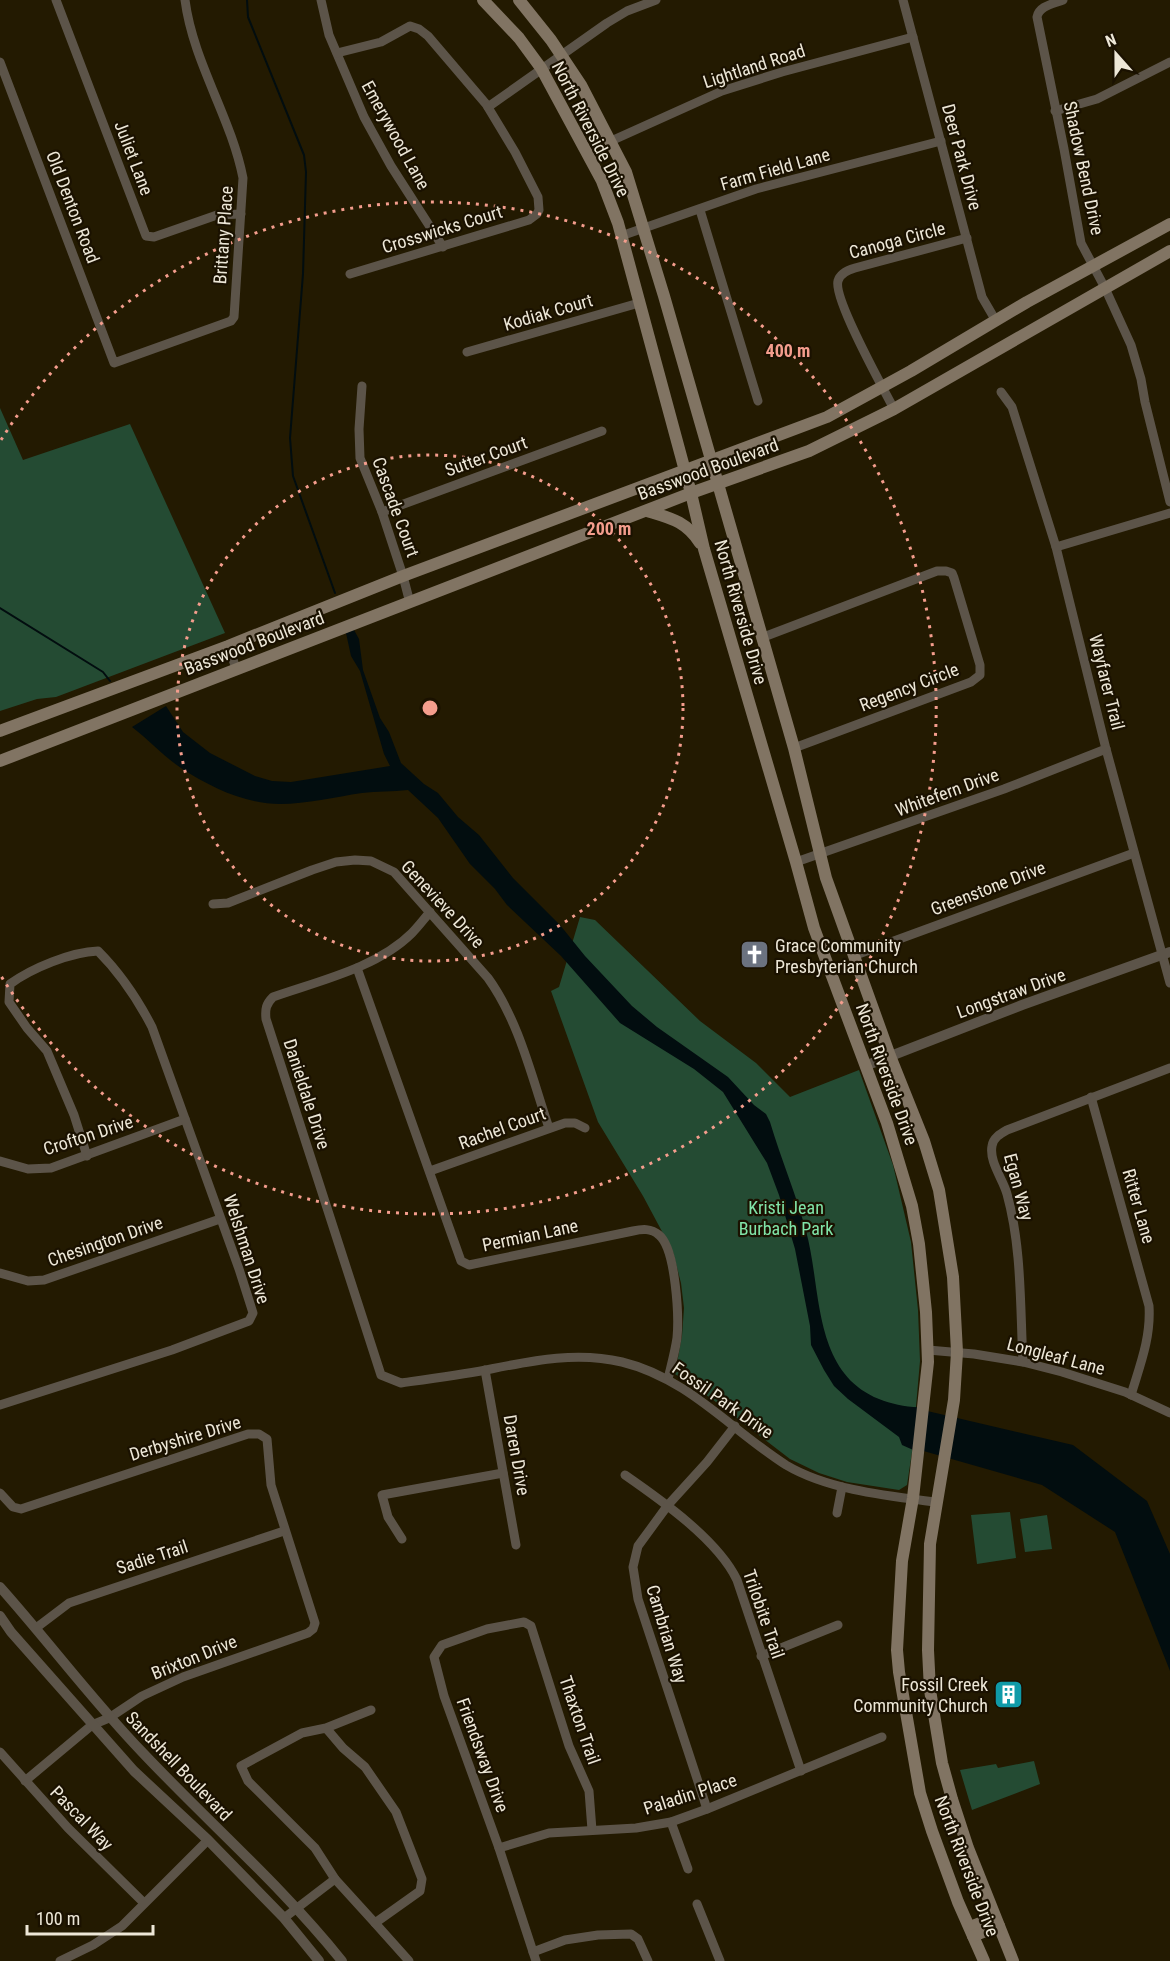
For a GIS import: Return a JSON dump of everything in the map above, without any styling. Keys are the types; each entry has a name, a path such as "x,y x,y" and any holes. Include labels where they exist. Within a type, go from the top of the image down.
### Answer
{"main road":[{"name":"North Riverside Drive","path":"483,0 519,38 541,68 602,181 621,236 704,549 814,928 894,1145 912,1206 919,1244 928,1350 918,1458 903,1561 897,1650 899,1672 920,1793 958,1902 984,1961"},
{"name":"North Riverside Drive","path":"519,0 581,84 626,172 794,748 826,878 890,1056 924,1141 939,1190 953,1277 957,1352 954,1400 930,1544 928,1650 931,1700 942,1763 952,1799 1013,1961"},
{"name":"Basswood Boulevard","path":"0,731 827,417 1170,224"},
{"name":"Basswood Boulevard","path":"0,761 717,483 809,451 894,409 1170,251"},
{"path":"646,511 683,523 695,534 704,549"},
{"path":"971,1932 997,1922"}],"street":[{"name":"Juliet Lane","path":"56,0 146,236 154,237 217,215 241,214"},
{"name":"Brittany Place","path":"114,363 233,319 243,189 241,167 194,37 186,0"},
{"name":"Emerywood Lane","path":"321,0 325,20 337,53 369,127 443,247"},
{"path":"337,53 381,42 410,26 419,29 428,36 488,107 561,54 627,11 656,0"},
{"name":"Deer Park Drive","path":"903,0 982,297 996,321"},
{"name":"Shadow Bend Drive","path":"1063,0 1042,8 1037,17 1081,243 1131,345 1170,502"},
{"name":"Lightland Road","path":"611,141 722,91 782,72 913,37"},
{"name":"Old Denton Road","path":"0,62 114,363"},
{"path":"1055,111 1097,99 1170,62"},
{"name":"Crosswicks Court","path":"350,273 529,220 537,214 538,197 488,107"},
{"name":"Farm Field Lane","path":"621,236 756,189 940,141"},
{"path":"700,210 758,401"},
{"name":"Canoga Circle","path":"894,409 849,321 837,286 838,279 846,270 967,238"},
{"name":"Kodiak Court","path":"466,352 639,303"},
{"name":"Cascade Court","path":"362,386 358,429 360,458 382,512 404,576 410,603"},
{"name":"Wayfarer Trail","path":"1001,392 1012,407 1056,546 1134,853 1166,954 1170,983"},
{"name":"Sutter Court","path":"382,512 602,431"},
{"path":"1056,546 1170,513"},
{"name":"Regency Circle","path":"761,638 941,570 952,573 974,643 981,675 971,682 794,748"},
{"path":"228,646 236,668"},
{"name":"Whitefern Drive","path":"796,862 1004,789 1106,749"},
{"name":"Greenstone Drive","path":"853,956 1134,853"},
{"name":"Genevieve Drive","path":"213,904 228,903 336,862 371,861 394,872 488,978 505,1003 549,1128"},
{"name":"Danieldale Drive","path":"381,1375 266,1019 265,1009 273,997 357,968 394,948 411,934 430,912"},
{"name":"Welshman Drive","path":"0,1405 249,1322 253,1313 185,1119 146,1017 136,997 118,972 98,951 82,951 20,977 10,984 9,1002 47,1051 74,1115 87,1156"},
{"name":"Longstraw Drive","path":"865,1066 1166,954"},
{"name":"Permian Lane","path":"357,968 461,1261 466,1265 633,1230 649,1230 661,1236 673,1271 677,1309 677,1339 668,1379"},
{"name":"Egan Way","path":"1023,1362 1016,1248 1008,1197 992,1155 992,1145 996,1137 1007,1130 1170,1068"},
{"name":"Ritter Lane","path":"1091,1098 1149,1306 1150,1326 1146,1346 1131,1395"},
{"name":"Crofton Drive","path":"0,1161 28,1169 51,1168 185,1119"},
{"name":"Rachel Court","path":"430,1171 570,1122 585,1128"},
{"name":"Chesington Drive","path":"0,1273 28,1281 45,1280 220,1219"},
{"name":"Longleaf Lane","path":"928,1350 1023,1362 1062,1372 1131,1395 1170,1413"},
{"name":"Fossil Park Drive","path":"381,1375 401,1383 529,1361 590,1357 628,1364 653,1372 687,1390 787,1465 814,1479 842,1488 936,1502"},
{"name":"Daren Drive","path":"485,1370 516,1545"},
{"name":"Cambrian Way","path":"707,1809 638,1599 633,1581 634,1556 638,1546 668,1505 735,1426"},
{"name":"Derbyshire Drive","path":"0,1493 13,1507 21,1509 186,1453 248,1434 259,1434 267,1439 271,1485 315,1623 313,1629"},
{"path":"402,1539 388,1517 382,1495 503,1473"},
{"name":"Trilobite Trail","path":"625,1475 668,1505 730,1565 801,1771"},
{"path":"837,1513 842,1488"},
{"name":"Sadie Trail","path":"36,1628 69,1603 284,1531"},
{"name":"Sandshell Boulevard","path":"0,1587 109,1718 297,1909 342,1961"},
{"name":"Sandshell Boulevard","path":"0,1616 11,1632 92,1725 142,1779 207,1840 284,1918 319,1961"},
{"name":"Friendsway Drive","path":"527,1624 524,1622 487,1629 442,1645 434,1657 444,1696 499,1848 535,1957"},
{"name":"Thaxton Trail","path":"527,1624 531,1626 569,1746 589,1791 592,1830"},
{"path":"761,1656 838,1625"},
{"name":"Brixton Drive","path":"25,1781 92,1725 109,1718 142,1696 183,1677 308,1633 313,1629"},
{"path":"371,1710 326,1728 302,1733 241,1766 248,1781 315,1848 335,1879 409,1961"},
{"path":"326,1728 343,1748 365,1767 396,1812 422,1879 420,1891 375,1923"},
{"name":"Paladin Place","path":"499,1848 549,1833 636,1828 671,1822 882,1737"},
{"name":"Pascal Way","path":"0,1752 68,1828 144,1903"},
{"path":"671,1822 688,1869"},
{"path":"60,1961 93,1945 122,1926 207,1840"},
{"path":"284,1918 335,1879"},
{"path":"697,1904 720,1961"},
{"path":"535,1957 565,1940 598,1935 631,1934 638,1939 648,1961"}],"green space":[{"path":"0,408 23,460 130,424 225,633 56,697 37,699 0,711"},
{"name":"Kristi Jean Burbach Park","path":"580,917 595,920 700,1021 756,1063 790,1097 859,1070 893,1165 911,1242 918,1310 920,1361 912,1452 907,1485 899,1490 847,1482 819,1473 790,1459 712,1399 675,1374 682,1336 684,1308 681,1283 673,1252 643,1196 598,1122 551,991 559,987"},
{"path":"1010,1512 1016,1558 977,1564 971,1515"},
{"path":"1047,1515 1052,1549 1025,1552 1020,1519"},
{"path":"1034,1761 1040,1784 972,1810 960,1770 996,1764 998,1768"}],"shaded area":[{"path":"354,630 359,639 363,670 380,718 389,732 401,763 424,784 438,793 458,817 479,835 513,878 560,925 585,956 632,1006 657,1027 728,1077 754,1105 766,1114 806,1231 823,1327 842,1370 857,1386 884,1401 923,1407 923,1410 1073,1445 1147,1501 1170,1554 1170,1671 1115,1532 1042,1485 920,1450 920,1453 902,1445 899,1437 834,1386 811,1345 810,1326 795,1249 767,1163 723,1092 694,1069 620,1023 561,956 507,905 495,889 470,864 438,818 408,790 362,793 290,804 254,801 216,788 192,775 132,727 166,706 183,732 210,753 255,776 272,781 291,782 390,766 384,754 360,671 351,656 346,633"}],"waterway":[{"path":"247,0 248,17 304,155 306,172 303,274 290,438 293,476 335,593"},
{"path":"0,608 103,672 110,681"}],"place":[{"name":"Grace Community Presbyterian Church","path":"754,955"},
{"name":"Fossil Creek Community Church","path":"1009,1694"}]}
